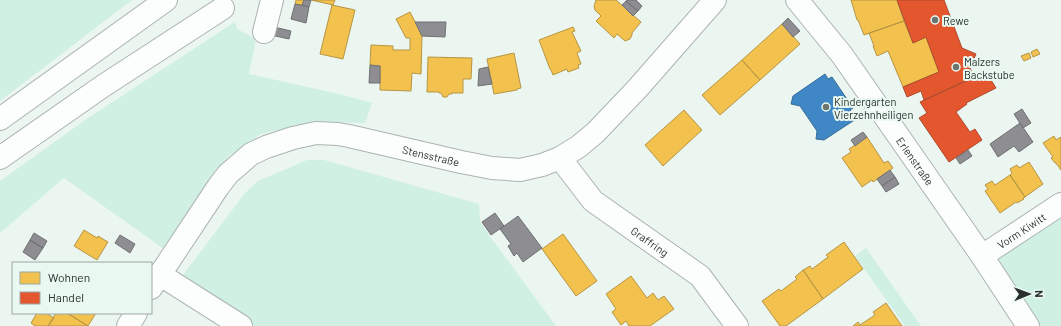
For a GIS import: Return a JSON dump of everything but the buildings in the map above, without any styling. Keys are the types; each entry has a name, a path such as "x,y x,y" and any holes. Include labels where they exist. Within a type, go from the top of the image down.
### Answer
{"main road":[{"path":"0,120 166,0"},
{"path":"264,32 272,0"},
{"name":"Stensstraße","path":"155,281 228,174 251,154 266,147 293,138 316,133 338,134 492,168 520,170 542,165 560,158 578,147 595,133 637,89 714,0"},
{"name":"Erlenstraße","path":"797,0 842,55 982,256 1028,326"},
{"path":"0,158 103,86 223,8"},
{"name":"Graffring","path":"560,158 593,201 700,276 738,326"},
{"name":"Vorm Kiwitt","path":"982,256 1061,204"},
{"path":"155,281 241,326"},
{"path":"128,326 135,314"}],"green space":[{"path":"0,0 132,0 0,101"},
{"path":"235,22 237,29 256,39 249,74 372,103 365,123 311,122 261,134 229,156 205,185 164,249 64,178 0,233 0,181 88,118"},
{"path":"307,160 324,160 479,204 480,221 556,326 254,326 234,309 180,279 245,193 258,181"},
{"path":"1061,216 1061,326 1038,326 994,260"},
{"path":"866,248 921,326 905,326 855,256"}],"place":[{"name":"Rewe","path":"935,20"},
{"name":"Malzers Backstube","path":"956,67"},
{"name":"Kindergarten Vierzehnheiligen","path":"826,107"}]}
